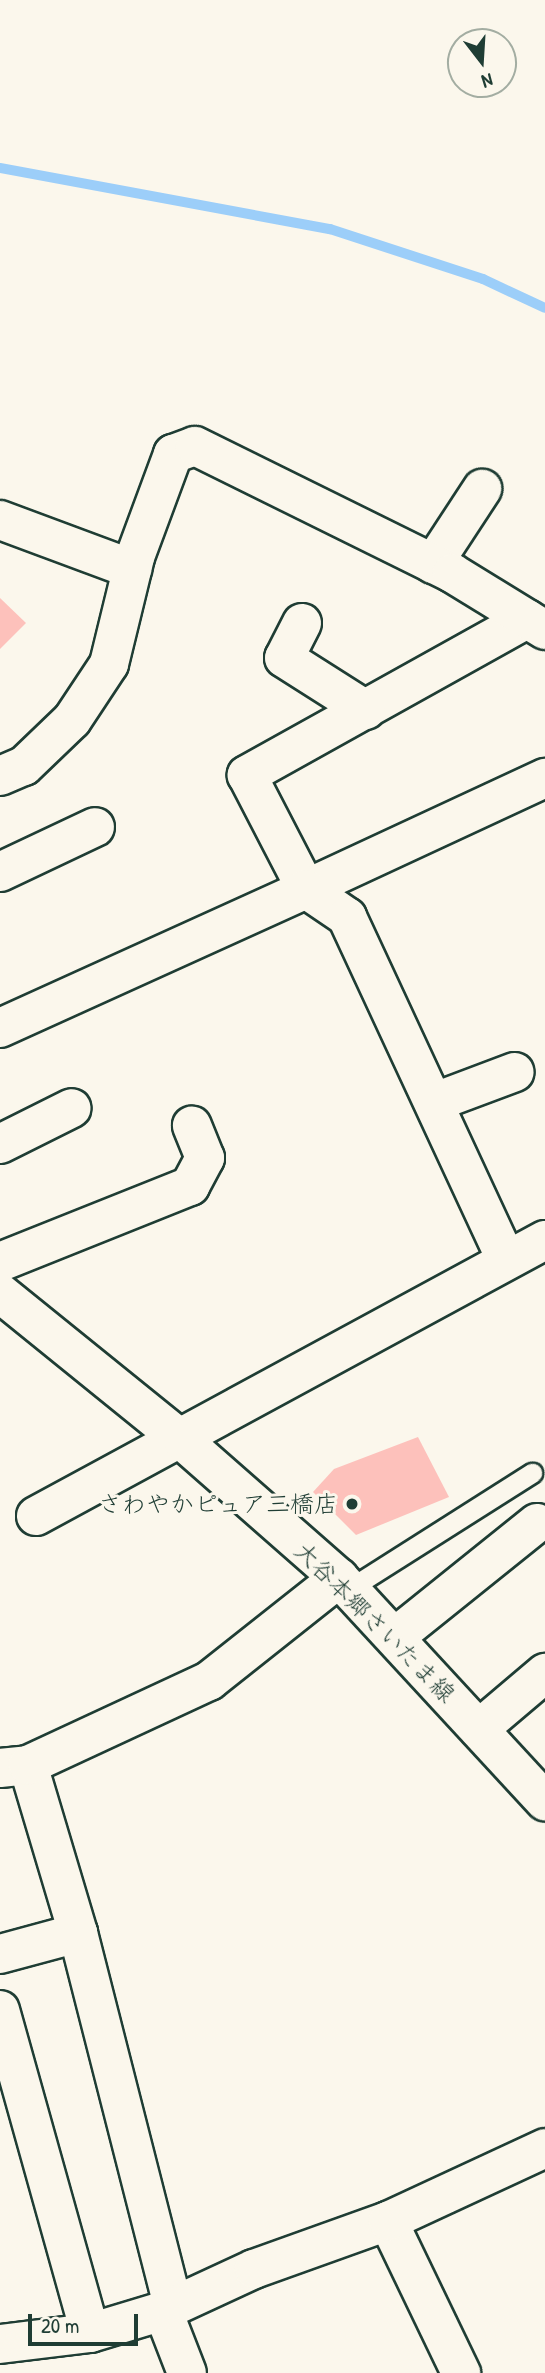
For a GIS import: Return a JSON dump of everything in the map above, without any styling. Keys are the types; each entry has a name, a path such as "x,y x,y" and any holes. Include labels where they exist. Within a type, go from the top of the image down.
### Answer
{"street":[{"path":"0,776 24,766 72,720 109,663 132,569 173,454 195,446 433,564 536,624"},
{"path":"433,564 482,489"},
{"path":"0,520 132,569"},
{"path":"302,623 284,658 366,710"},
{"path":"506,1261 347,916 306,889 247,775 366,710 536,624"},
{"path":"0,1028 306,889 541,789"},
{"path":"0,872 95,827"},
{"path":"435,1102 515,1072"},
{"path":"0,1144 72,1108"},
{"path":"0,1262 190,1186 205,1158 192,1126"},
{"path":"36,1516 183,1441 545,1240"},
{"name":"大谷本郷さいたま線","path":"3,1288 183,1441 344,1584 545,1801"},
{"path":"394,1637 537,1523"},
{"path":"187,2373 168,2309 78,1933 14,1767 209,1681 344,1584"},
{"path":"479,1728 545,1673"},
{"path":"0,1954 78,1933"},
{"path":"0,2010 12,2101 90,2333"},
{"path":"0,2344 90,2333 168,2309 254,2269 388,2221 545,2148"},
{"path":"388,2221 461,2373"}],"lane":[{"path":"344,1584 532,1473"}],"building":[{"path":"0,598 26,623 0,649"},
{"path":"418,1437 449,1497 356,1535 313,1492 334,1469"}],"waterway":[{"path":"0,168 330,229 483,279 545,308"}],"place":[{"name":"さわやかピュア三橋店","path":"352,1504"}]}
